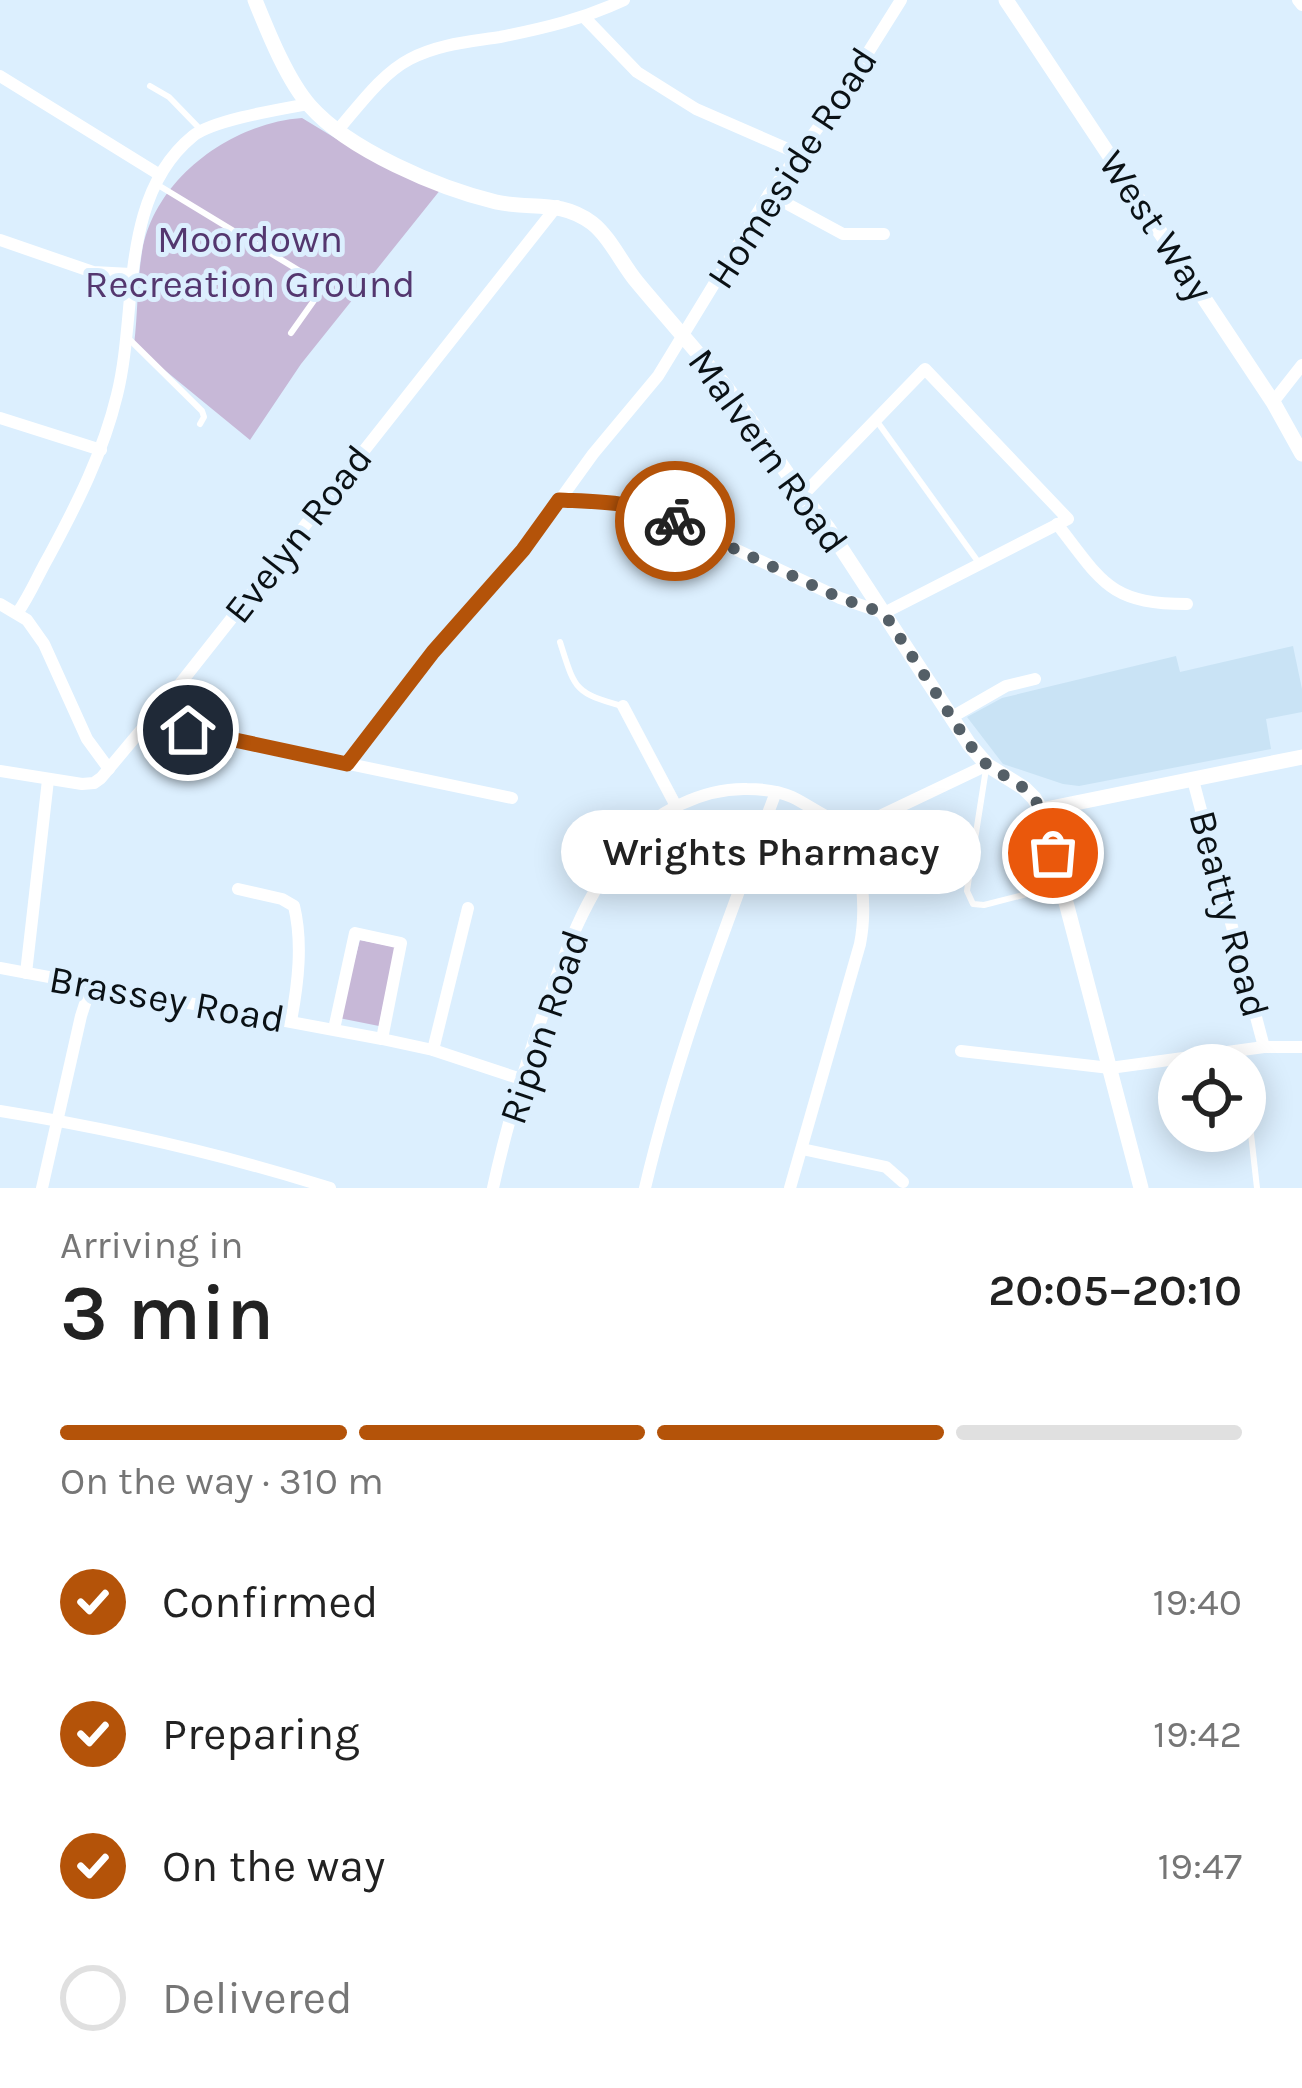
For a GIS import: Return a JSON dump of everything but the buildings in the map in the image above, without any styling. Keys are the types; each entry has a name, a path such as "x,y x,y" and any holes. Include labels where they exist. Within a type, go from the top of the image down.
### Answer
{"street":[{"name":"Malvern Road","path":"255,0 271,40 308,104 337,131 373,154 437,182 498,202 556,206 594,224 727,389 828,528 987,765 1024,788 1041,810"},
{"path":"337,131 405,61 445,44 585,18 624,0"},
{"name":"Homeside Road","path":"347,764 658,376 769,194 837,103 901,0"},
{"name":"West Way","path":"1006,0 1273,402 1302,454"},
{"path":"585,18 637,72 695,109 797,153"},
{"path":"0,76 158,179"},
{"path":"18,612 101,450 127,338 138,237 158,179 194,134 308,104"},
{"path":"769,194 843,234 884,234"},
{"name":"Evelyn Road","path":"109,769 556,206"},
{"path":"0,240 93,272 131,274"},
{"path":"1273,402 1302,365"},
{"path":"559,500 621,502 655,512 840,598 884,613 1068,519 925,370 802,496"},
{"path":"0,418 101,450"},
{"path":"1058,524 1104,583 1116,591 1153,604 1186,604"},
{"path":"0,604 27,620 44,644 87,739 109,769 94,783 0,771"},
{"path":"1016,668 1019,683"},
{"path":"952,717 1006,686 1035,679"},
{"path":"623,706 676,806"},
{"path":"148,722 512,798"},
{"path":"1141,1188 1041,810 1302,758"},
{"path":"790,1188 865,918 851,826 866,824 987,765"},
{"path":"26,973 48,780"},
{"name":"Beatty Road","path":"1193,780 1263,1044"},
{"name":"Ripon Road","path":"493,1188 520,1079 557,974 596,889 628,843 676,806 744,788 776,792 851,826"},
{"path":"645,1188 661,1120 701,997 776,792"},
{"path":"238,889 294,906 298,961 291,1021"},
{"path":"433,1050 468,908"},
{"name":"Brassey Road","path":"334,1029 355,933 401,943 382,1039"},
{"name":"Brassey Road","path":"0,968 382,1039 433,1050 520,1079"},
{"path":"42,1188 91,985"},
{"path":"1266,1047 1302,1047"},
{"path":"962,1051 1110,1068 1158,1061"},
{"path":"0,1112 178,1145 330,1188"},
{"path":"802,1149 886,1167 902,1182"}],"lane":[{"path":"150,86 169,97 202,131"},
{"path":"158,179 318,282 320,292 291,333"},
{"path":"127,338 202,411 200,424"},
{"path":"876,420 980,564"},
{"path":"560,642 571,678 585,696 623,706"},
{"path":"987,765 968,884 970,900 984,905 1061,885"},
{"path":"1253,1152 1257,1188"}],"shaded area":[{"path":"1293,646 1302,712 1266,719 1271,749 1079,786 1003,764 967,717 1002,698 1176,656 1180,672"}],"green space":[{"name":"Moordown Recreation Ground","path":"302,118 363,155 441,189 301,364 250,440 134,345 142,252 162,201 200,160 249,131"},
{"path":"360,940 395,947 379,1026 339,1018"}],"way so far":[{"path":"675,521 840,598 884,613 969,744 987,765 1034,798 1053,853"}],"place":[{"name":"Wrights Pharmacy","path":"1053,853"}],"route":[{"path":"188,730 347,764 559,500 621,502 675,521"}]}
